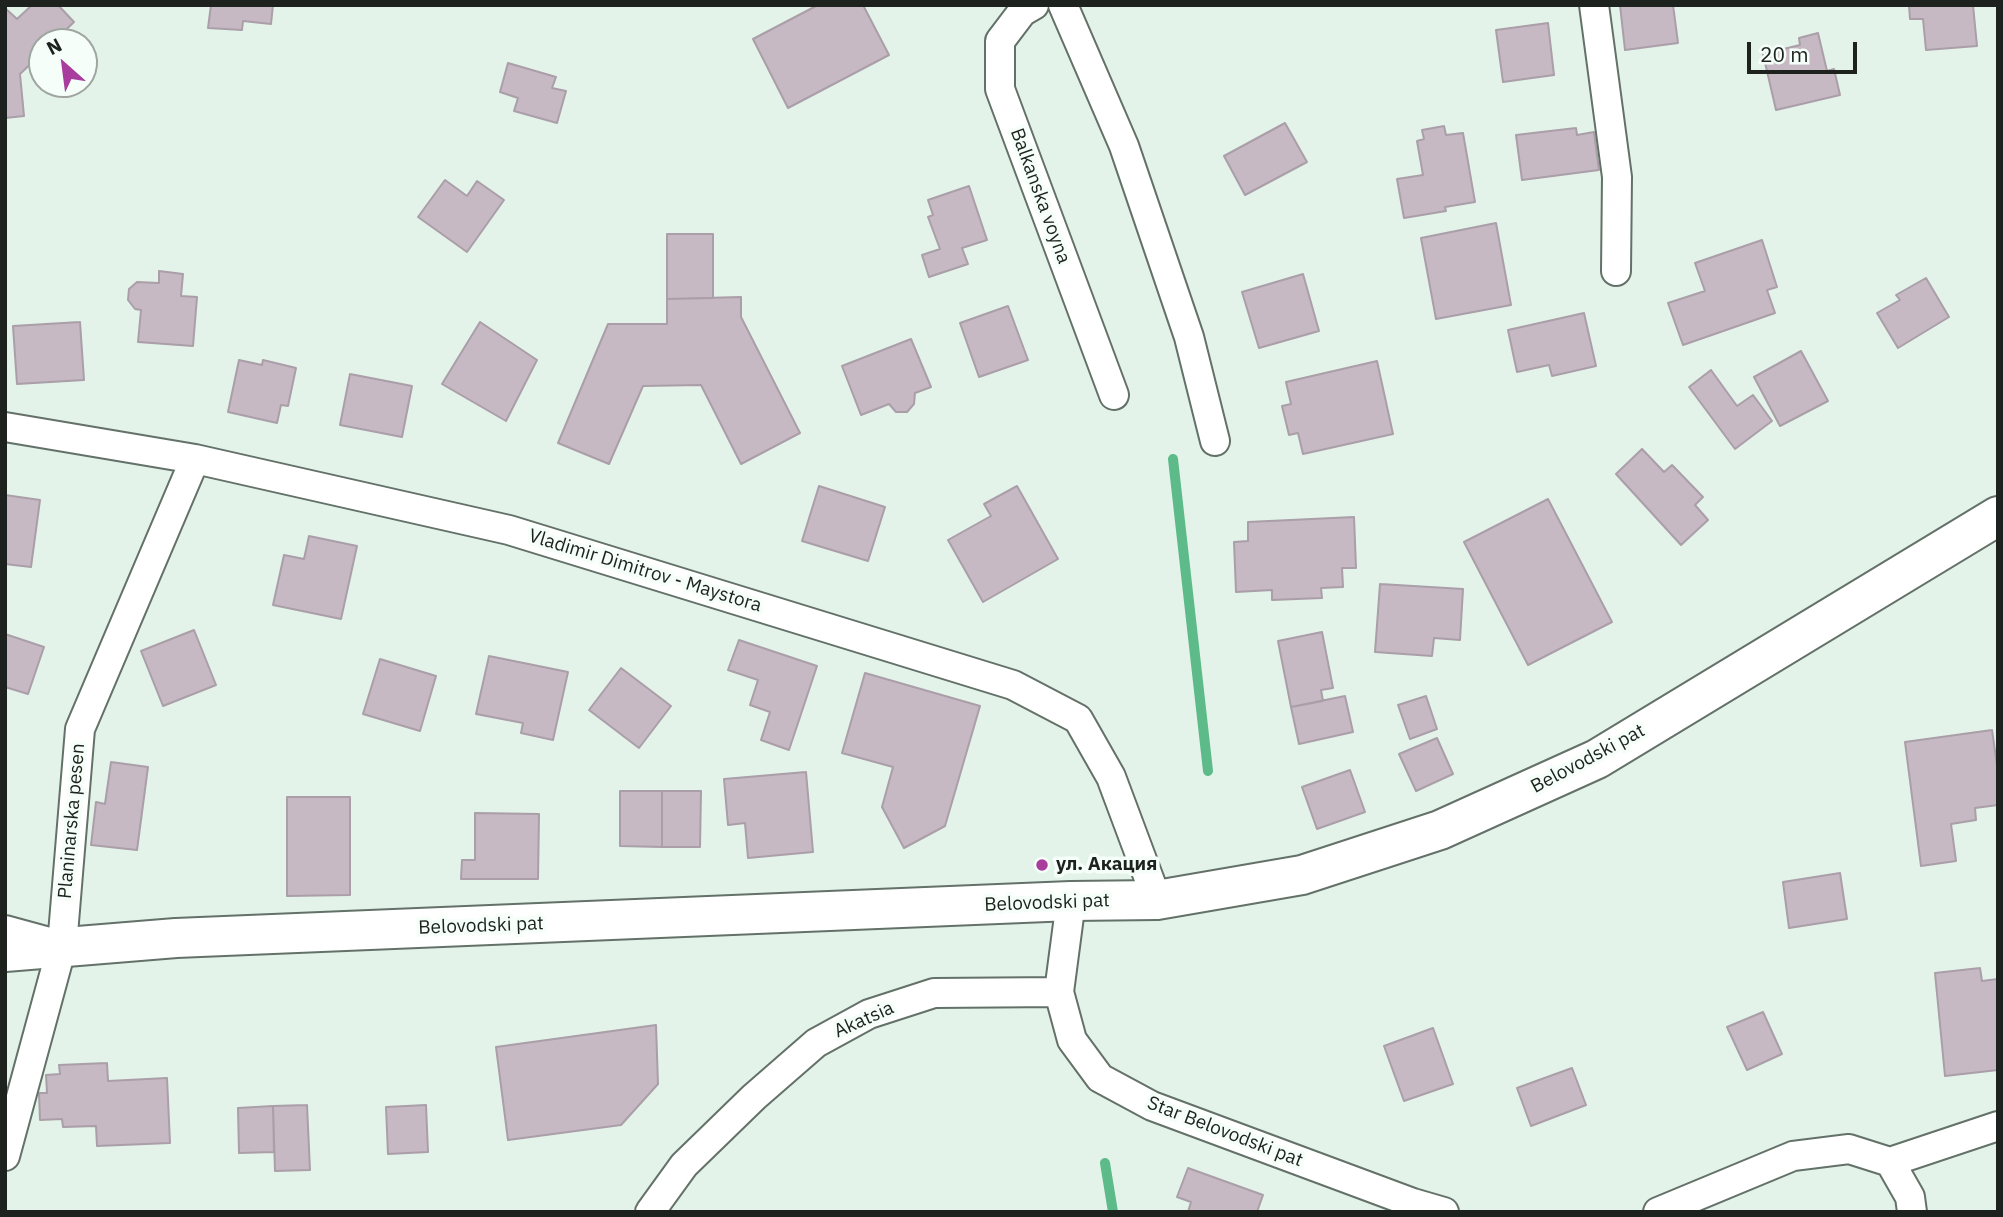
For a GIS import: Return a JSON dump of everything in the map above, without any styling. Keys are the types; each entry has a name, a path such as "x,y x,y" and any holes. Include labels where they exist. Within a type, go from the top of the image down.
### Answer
{"street":[{"name":"Balkanska voyna","path":"1034,5 1022,12 1000,41 1000,89 1114,395"},
{"path":"1063,5 1124,146 1189,337 1215,441"},
{"path":"1594,5 1618,177 1616,271"},
{"name":"Vladimir Dimitrov - Maystora","path":"5,427 195,460 509,530 1013,685 1078,719 1111,777 1157,900"},
{"name":"Planinarska pesen","path":"5,1156 62,946 80,729 195,460"},
{"name":"Belovodski pat","path":"5,952 189,938 1071,901 1157,900 1301,875 1452,825 1597,759 1998,516"},
{"path":"1059,992 1071,901"},
{"path":"5,930 62,946"},
{"name":"Akatsia","path":"650,1212 684,1165 754,1097 816,1043 869,1014 934,993 1059,992"},
{"name":"Star Belovodski pat","path":"1059,992 1072,1040 1100,1078 1152,1107 1444,1212"},
{"path":"1658,1212 1793,1156 1850,1149 1889,1162 1998,1126"},
{"path":"1889,1162 1910,1197 1912,1212"}],"building":[{"path":"32,5 58,5 74,22 68,28 28,28 28,66 20,74 24,116 5,118 5,8 17,19"},
{"path":"211,5 273,5 271,24 243,21 242,30 208,28"},
{"path":"818,5 863,5 889,55 788,108 753,39"},
{"path":"1620,5 1673,5 1678,43 1625,50"},
{"path":"1909,5 1973,5 1977,46 1926,50 1923,19 1910,19"},
{"path":"1548,23 1554,75 1503,82 1496,30"},
{"path":"1818,33 1827,71 1834,69 1840,95 1776,110 1763,54 1800,45 1799,38"},
{"path":"508,63 556,77 552,88 566,91 557,123 514,111 518,98 500,92"},
{"path":"1285,123 1307,162 1245,195 1224,156"},
{"path":"1444,126 1446,135 1463,133 1475,202 1445,207 1446,211 1404,218 1397,179 1423,175 1417,141 1424,139 1422,130"},
{"path":"1576,128 1577,135 1594,132 1599,170 1522,180 1516,135"},
{"path":"445,180 467,196 477,181 504,200 467,252 418,217"},
{"path":"969,186 987,240 962,248 968,264 929,277 922,255 940,249 928,217 933,215 928,200"},
{"path":"1496,223 1511,305 1436,319 1421,238"},
{"path":"667,234 713,234 713,298 667,299"},
{"path":"1762,240 1777,287 1767,290 1775,313 1683,345 1668,303 1705,291 1695,263"},
{"path":"159,271 183,274 181,296 197,297 193,346 138,342 141,310 135,309 128,300 129,289 137,282 159,283"},
{"path":"1303,274 1319,331 1259,348 1242,292"},
{"path":"1926,278 1949,317 1898,348 1877,313 1900,300 1896,295"},
{"path":"741,297 741,317 800,433 741,464 701,385 643,386 609,464 558,443 608,324 667,324 667,299"},
{"path":"1008,306 1028,360 979,377 960,323"},
{"path":"1584,313 1596,366 1552,376 1549,365 1517,372 1508,330"},
{"path":"80,322 84,380 17,384 13,326"},
{"path":"480,322 537,360 506,421 442,384"},
{"path":"911,339 931,387 915,393 914,404 907,412 896,412 889,404 861,415 842,366"},
{"path":"1801,351 1828,401 1780,426 1754,377"},
{"path":"239,360 262,365 263,360 296,368 288,406 281,405 277,423 228,412"},
{"path":"1377,361 1393,434 1303,454 1298,433 1289,435 1282,406 1291,404 1286,382"},
{"path":"1711,370 1737,406 1753,395 1772,421 1735,449 1689,387"},
{"path":"350,374 412,386 402,437 340,425"},
{"path":"1642,449 1664,472 1672,465 1703,497 1695,505 1708,520 1681,545 1616,474"},
{"path":"819,486 885,507 868,561 802,541"},
{"path":"1017,486 1058,559 983,602 948,540 991,516 984,504"},
{"path":"5,495 40,500 31,567 5,564"},
{"path":"1548,499 1612,622 1528,665 1464,542"},
{"path":"1354,517 1356,568 1342,568 1343,587 1321,588 1322,598 1272,600 1272,590 1236,592 1234,542 1248,541 1248,522"},
{"path":"309,536 357,546 341,619 273,605 284,555 304,559"},
{"path":"1380,584 1463,589 1460,640 1434,638 1432,656 1375,652"},
{"path":"194,630 216,685 163,706 141,651"},
{"path":"1322,632 1333,688 1321,690 1323,701 1291,707 1278,641"},
{"path":"5,634 44,647 28,694 5,687"},
{"path":"739,640 817,666 789,750 761,740 770,712 750,705 758,680 728,670"},
{"path":"489,656 568,672 553,740 521,733 523,723 476,714"},
{"path":"380,659 436,676 420,731 363,714"},
{"path":"621,668 671,706 639,748 589,710"},
{"path":"865,673 980,706 945,826 904,848 882,807 893,767 842,753"},
{"path":"1345,696 1353,732 1299,744 1291,707"},
{"path":"1426,696 1437,729 1410,739 1398,705"},
{"path":"1992,730 1998,772 1998,805 1975,808 1976,820 1951,824 1956,861 1921,866 1905,742"},
{"path":"1437,738 1453,774 1416,791 1399,754"},
{"path":"111,762 148,767 137,850 91,845 96,802 105,804"},
{"path":"1350,770 1365,812 1317,829 1302,787"},
{"path":"806,772 813,852 748,858 745,823 728,825 724,779"},
{"path":"620,791 662,791 662,847 620,846"},
{"path":"662,791 701,791 700,847 662,847"},
{"path":"287,797 350,797 350,895 287,896"},
{"path":"475,813 539,814 538,879 461,879 462,860 475,860"},
{"path":"1840,873 1847,919 1789,928 1783,882"},
{"path":"1980,968 1982,981 1998,979 1998,1070 1945,1076 1935,973"},
{"path":"1763,1012 1782,1054 1747,1070 1727,1027"},
{"path":"656,1025 658,1084 621,1125 508,1140 496,1047"},
{"path":"1433,1028 1453,1084 1404,1101 1384,1046"},
{"path":"107,1063 108,1081 167,1078 170,1143 97,1146 96,1126 63,1127 62,1119 40,1120 39,1093 47,1093 46,1075 60,1074 59,1065"},
{"path":"1572,1068 1586,1105 1531,1126 1517,1088"},
{"path":"307,1105 310,1170 275,1171 273,1106"},
{"path":"426,1105 428,1152 388,1154 386,1107"},
{"path":"273,1106 274,1152 239,1153 238,1108"},
{"path":"1188,1168 1263,1195 1257,1212 1188,1212 1191,1202 1177,1197"}],"waterway":[{"path":"1173,459 1208,771"},
{"path":"1105,1163 1113,1212"}],"place":[{"name":"ул. Акация","path":"1042,865"}]}
